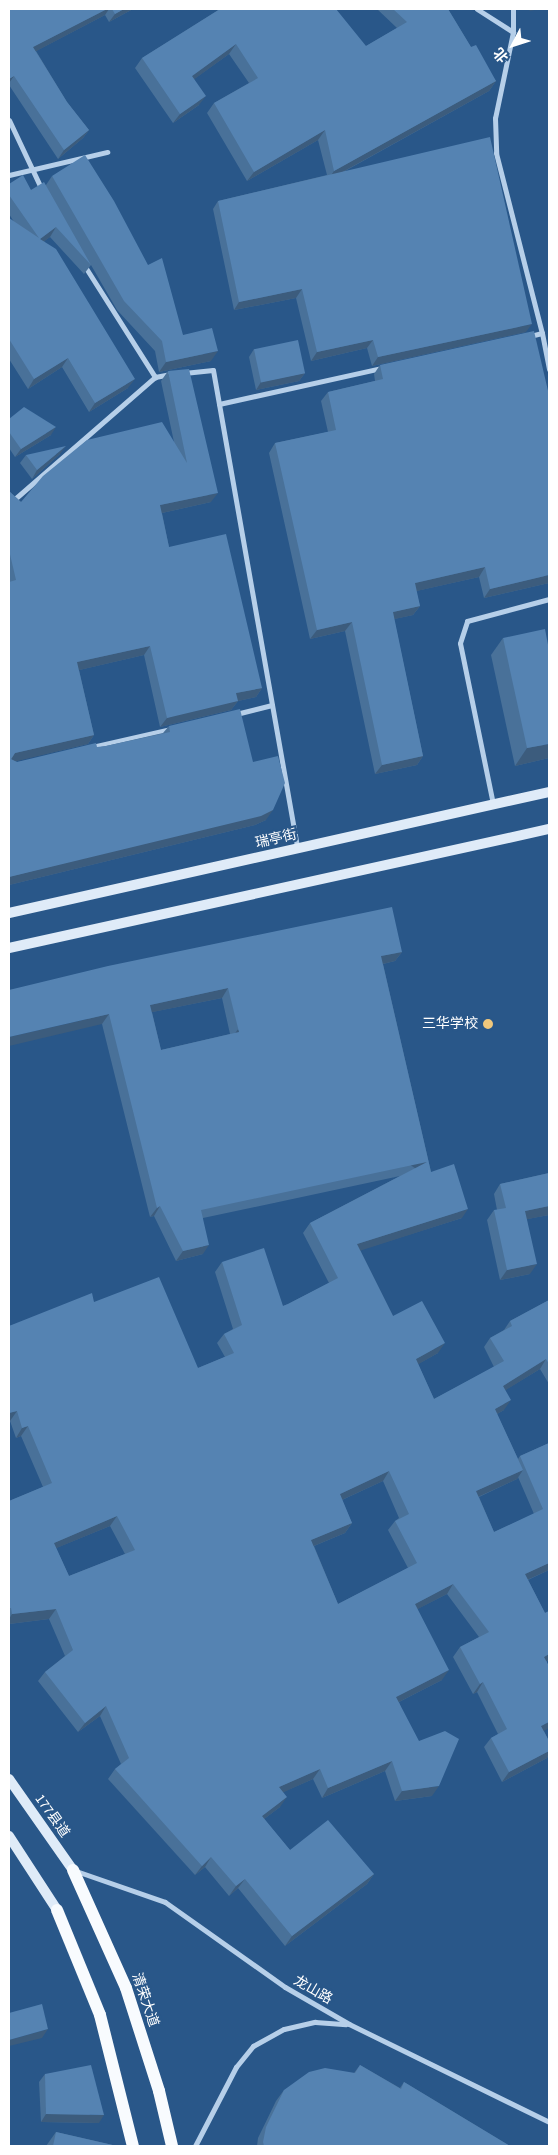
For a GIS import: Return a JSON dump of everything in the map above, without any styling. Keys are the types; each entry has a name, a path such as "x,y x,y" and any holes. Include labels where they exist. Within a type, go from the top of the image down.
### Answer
{"main road":[{"name":"瑞亭街","path":"9,913 549,792"},
{"path":"9,948 549,828"},
{"name":"177县道","path":"9,1779 73,1870"},
{"path":"9,1836 57,1910 100,2015 133,2146"},
{"name":"清荣大道","path":"73,1870 126,1988 160,2091 172,2146"}],"street":[{"path":"477,9 512,32"},
{"path":"514,9 512,32 495,118 496,153 542,333 549,369"},
{"path":"9,120 44,194"},
{"path":"9,175 31,168 107,152"},
{"path":"83,262 155,377"},
{"path":"523,337 542,333"},
{"path":"219,404 390,367"},
{"path":"9,504 155,377 213,370 297,848"},
{"path":"493,805 460,643 467,621 549,599"},
{"path":"225,716 272,705"},
{"path":"84,749 178,727"},
{"name":"龙山路","path":"73,1870 165,1902 285,1987 349,2024 549,2122"},
{"path":"195,2146 236,2067 253,2046 284,2029 315,2022 349,2024"}],"building":[{"path":"9,9 107,9 33,47 67,102 89,130 64,150 14,76 9,79"},
{"path":"112,9 124,9 115,14"},
{"path":"220,9 336,9 366,46 407,22 393,9 448,9 471,47 476,45 496,81 334,171 325,130 254,172 214,103 258,78 236,44 192,76 206,96 180,114 142,58"},
{"path":"490,137 532,324 378,357 373,340 317,352 302,289 239,302 218,201"},
{"path":"85,155 114,201 148,265 162,258 183,335 212,328 218,351 166,362 162,341 124,301 52,176"},
{"path":"23,175 31,190 44,182 91,265 56,227 40,239 56,249 135,379 95,403 68,358 34,379 9,339 9,218 39,238 9,195 9,184"},
{"path":"534,331 549,395 549,575 490,589 485,567 415,583 420,606 393,612 423,756 382,765 352,622 317,630 275,443 336,430 328,392 383,379 380,365"},
{"path":"298,340 305,373 261,383 254,349"},
{"path":"189,369 218,493 160,505 169,547 226,534 262,688 236,693 238,701 167,718 150,646 77,662 94,735 15,753 11,759 17,762 96,743 97,747 106,746 170,732 169,726 240,709 253,762 278,756 285,783 273,810 261,816 9,877 9,582 16,580 9,550 9,491 21,502 43,476 87,440 162,422 187,463 168,371"},
{"path":"24,407 56,427 21,449 9,432 9,419"},
{"path":"66,446 37,470 26,455"},
{"path":"545,629 549,650 549,744 527,748 503,638"},
{"path":"392,907 402,952 381,956 431,1172 454,1164 468,1209 357,1244 393,1316 422,1301 445,1343 416,1359 434,1399 504,1361 490,1338 512,1326 510,1321 549,1300 549,1364 546,1359 503,1386 511,1400 495,1409 523,1470 476,1491 494,1532 543,1509 520,1456 549,1443 549,1563 525,1574 545,1613 549,1611 549,1654 544,1657 549,1666 549,1722 541,1726 549,1741 549,1751 509,1772 491,1738 507,1729 483,1682 480,1684 460,1647 489,1632 453,1584 415,1604 449,1670 396,1697 419,1741 445,1731 459,1739 439,1786 402,1791 392,1761 328,1788 320,1769 279,1787 287,1797 262,1816 290,1850 328,1820 374,1874 292,1936 245,1879 236,1886 211,1857 202,1866 115,1769 129,1758 106,1706 85,1723 45,1672 73,1650 56,1609 12,1614 11,1608 9,1608 9,1501 52,1483 28,1426 22,1428 17,1411 9,1413 9,1326 92,1293 94,1302 159,1277 198,1368 234,1353 224,1334 242,1325 222,1262 264,1248 283,1306 288,1304 338,1278 310,1223 427,1162 201,1210 209,1245 183,1251 160,1206 157,1208 109,1014 9,1037 9,990 108,966","holes":["228,988 239,1032 161,1050 150,1005","389,1471 409,1514 395,1521 417,1563 338,1604 311,1540 352,1523 340,1494","117,1516 135,1550 69,1576 54,1543"]},
{"path":"549,1173 549,1206 525,1211 537,1264 507,1270 494,1210 506,1208 500,1184"},
{"path":"42,2004 48,2029 9,2040 9,2013"},
{"path":"91,2065 104,2115 46,2114 45,2074"},
{"path":"360,2065 401,2089 404,2082 510,2146 264,2146 266,2127 284,2090 309,2072 325,2068 355,2073"},
{"path":"56,2132 117,2146 53,2146"}],"place":[{"name":"三华学校","path":"488,1024"}]}
